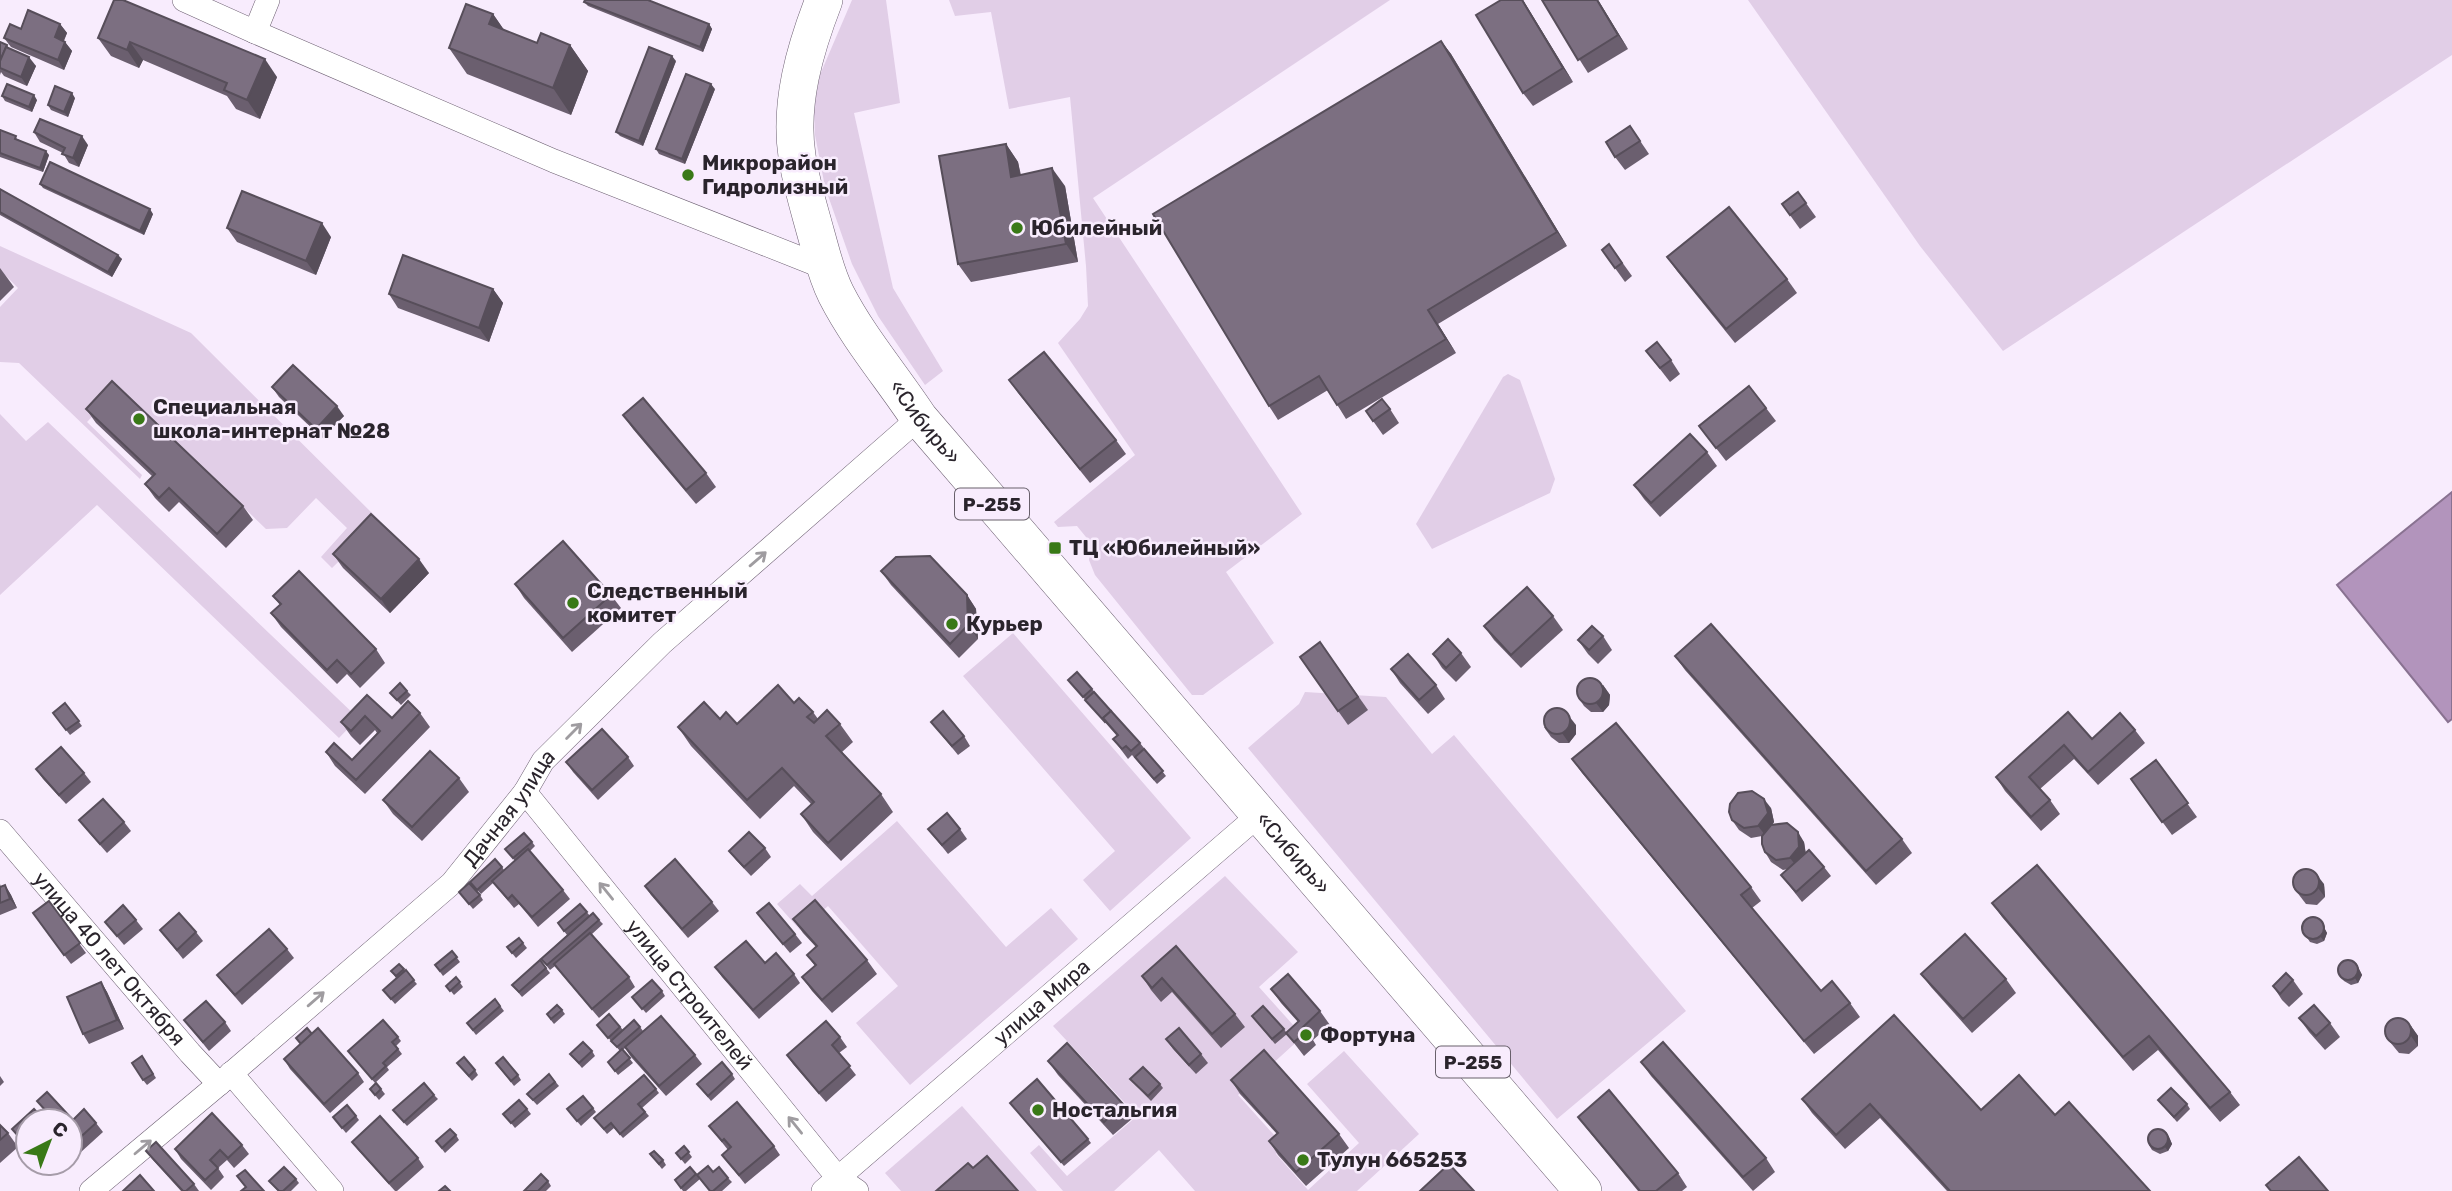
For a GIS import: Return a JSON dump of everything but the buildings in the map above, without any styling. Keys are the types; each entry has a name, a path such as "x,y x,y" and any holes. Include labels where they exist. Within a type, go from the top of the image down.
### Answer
{"highway":[{"name":"«Сибирь»","path":"824,0 802,68 796,104 795,129 800,178 824,267 866,345 919,418 1583,1191"}],"street":[{"path":"184,0 554,162 824,267"},
{"path":"255,32 268,0"},
{"name":"Дачная улица","path":"91,1191 452,883 525,792 543,761 662,643 919,418"},
{"name":"улица Строителей","path":"525,792 839,1187"},
{"name":"улица Мира","path":"839,1187 1260,814"},
{"name":"улица 40 лет Октября","path":"0,831 172,1032 225,1078 332,1191"}],"shaded area":[{"path":"852,0 886,0 900,103 854,113 893,288 943,371 925,385 878,316 852,264 825,187 815,135 814,110 819,77"},
{"path":"949,0 1390,0 1093,198 1302,514 1226,572 1274,643 1203,695 1192,695 1095,575 1089,560 1090,542 1077,526 1058,527 1054,522 1135,455 1058,343 1088,306 1070,97 1009,109 991,12 955,16"},
{"path":"1748,0 2452,0 2452,55 2003,351 1920,246"},
{"path":"0,246 191,333 380,521 332,568 321,557 347,528 316,498 287,528 266,529 120,388 87,422 142,475 140,479 19,363 0,362 0,307 18,288 0,270"},
{"path":"1508,374 1520,380 1555,479 1550,493 1432,549 1416,524 1503,377"},
{"path":"0,414 26,441 48,422 358,718 339,738 97,505 0,595"},
{"path":"2452,492 2452,719 2448,722 2337,585"},
{"path":"1013,633 1191,838 1110,911 1083,880 1115,851 963,676"},
{"path":"1305,692 1386,697 1432,754 1454,735 1686,1011 1557,1119 1248,748 1299,704"},
{"path":"897,821 1006,947 1051,908 1078,939 910,1085 856,1023 898,986 828,906 800,930 777,904 800,884 812,896"},
{"path":"1225,876 1298,952 1259,987 1303,1036 1238,1095 1284,1146 1276,1154 1308,1190 1359,1143 1307,1084 1344,1051 1419,1134 1357,1191 1195,1191 1159,1150 1114,1191 1063,1191 1030,1153 1039,1145 1067,1176 1137,1116 1053,1026","holes":["1186,960 1221,1048 1172,992"]},
{"path":"962,1106 1037,1191 901,1191 885,1173"}],"place":[{"name":"Микрорайон Гидролизный","path":"688,175"},
{"name":"Юбилейный","path":"1017,228"},
{"name":"Специальная школа-интернат №28","path":"139,419"},
{"name":"ТЦ «Юбилейный»","path":"1055,548"},
{"name":"Следственный комитет","path":"573,603"},
{"name":"Курьер","path":"952,624"},
{"name":"Фортуна","path":"1306,1035"},
{"name":"Ностальгия","path":"1038,1110"},
{"name":"Тулун 665253","path":"1303,1160"}]}
